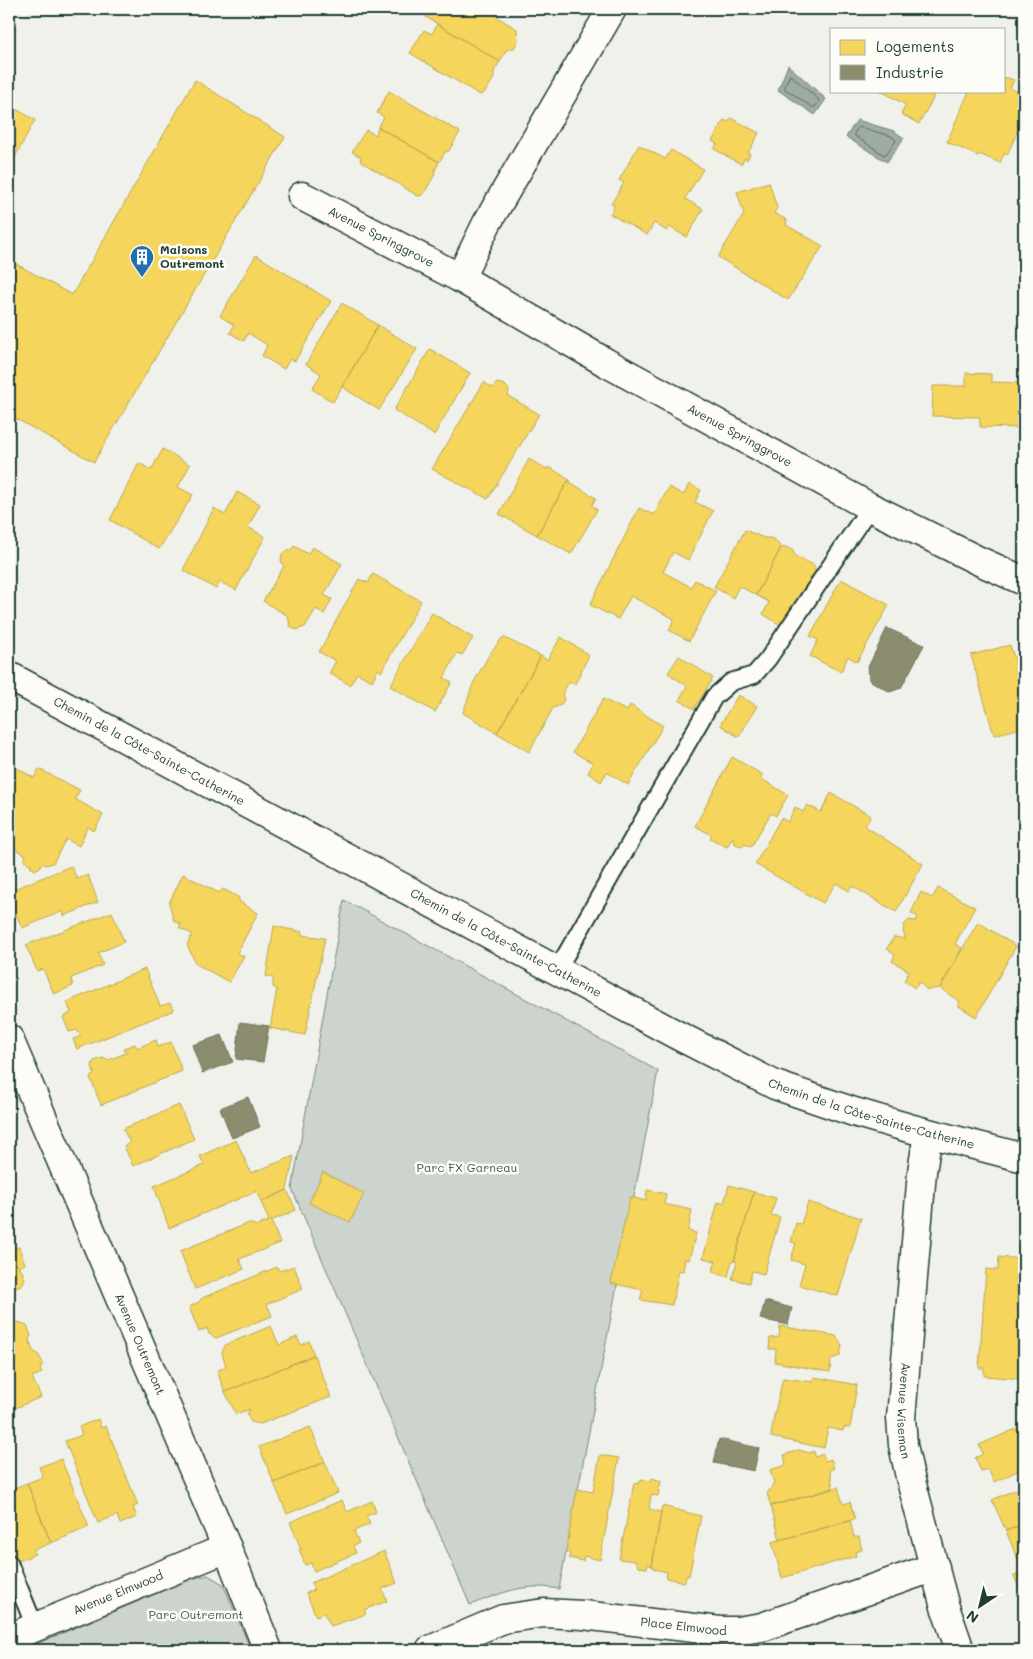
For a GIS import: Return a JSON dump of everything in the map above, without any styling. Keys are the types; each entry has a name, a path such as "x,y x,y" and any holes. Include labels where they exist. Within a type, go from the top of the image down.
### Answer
{"street":[{"path":"460,278 487,223 612,9"},
{"name":"Avenue Springgrove","path":"302,196 460,278 605,362 870,507 1024,581"},
{"name":"Chemin de la Côte-Sainte-Catherine","path":"9,676 351,861 775,1085 854,1112 928,1134 1024,1158"},
{"name":"Avenue Outremont","path":"9,1039 227,1548 268,1650"},
{"name":"Avenue Wiseman","path":"928,1134 922,1172 901,1418 903,1445 910,1477 945,1607 960,1650"},
{"name":"Avenue Elmwood","path":"9,1638 227,1548"},
{"name":"Place Elmwood","path":"430,1650 503,1619 544,1613 583,1614 720,1631 736,1631 762,1626 935,1567"}],"lane":[{"path":"557,970 714,697 731,682 754,675 768,659 870,507"},
{"path":"9,1563 35,1627"}],"green space":[{"name":"Parc FX Garneau","path":"344,900 658,1071 559,1589 542,1587 521,1588 470,1605 292,1189"},
{"name":"Parc Outremont","path":"208,1575 223,1584 251,1650 22,1650 191,1579"}],"water":[{"path":"788,65 826,99 815,115 778,90"},
{"path":"857,120 894,131 904,138 887,162 846,137"}],"building: Logements":[{"path":"431,9 484,9 517,29 518,41 514,48 506,50 500,62 426,17"},
{"path":"437,24 500,62 494,71 494,78 485,92 480,95 410,53 424,30 432,34"},
{"path":"1006,78 1014,80 1010,88 1024,94 1024,117 1007,155 1004,154 1000,163 979,154 978,156 947,142 969,92 1006,92"},
{"name":"Maisons Outremont","path":"195,80 285,137 94,462 9,415 9,260 72,295"},
{"path":"389,91 460,132 448,152 446,151 439,162 378,127 384,117 377,113"},
{"path":"883,92 936,92 919,124 901,114 906,105"},
{"path":"9,105 35,120 9,168"},
{"path":"731,118 759,133 748,153 750,154 747,160 745,158 741,164 714,149 717,144 712,141 724,120 728,122"},
{"path":"378,127 439,162 434,172 435,174 423,195 418,196 360,161 361,157 352,152 366,130 376,135"},
{"path":"639,145 665,159 671,150 703,169 685,199 703,209 687,237 669,227 667,231 654,223 647,235 610,214 615,206 611,204 624,183 619,180"},
{"path":"769,182 777,208 774,213 787,220 786,225 823,246 788,300 718,257 744,214 737,192"},
{"path":"256,255 331,301 295,361 290,359 284,369 262,356 267,345 248,333 244,341 230,333 234,325 220,316"},
{"path":"342,303 378,325 333,402 312,389 321,374 306,364"},
{"path":"378,325 417,349 379,410 342,387"},
{"path":"430,349 470,373 434,435 394,410"},
{"path":"966,373 991,374 991,382 1024,383 1024,428 980,427 980,417 932,416 933,386 966,386"},
{"path":"484,382 492,388 497,383 505,385 509,390 508,396 539,414 488,499 432,469"},
{"path":"163,449 190,465 178,487 193,495 159,549 110,520 139,463 151,470"},
{"path":"529,459 544,468 551,468 571,481 568,481 537,535 499,514"},
{"path":"568,481 596,498 592,505 597,510 571,554 537,535"},
{"path":"689,484 701,490 695,502 713,511 688,560 673,552 663,572 691,587 695,580 716,591 689,641 669,630 674,619 631,596 618,619 590,605 639,508 654,515 669,487 684,495"},
{"path":"237,492 260,504 248,527 265,537 236,590 220,582 216,589 183,570 214,508 225,515"},
{"path":"745,530 764,538 771,538 781,548 756,595 739,586 733,598 714,587"},
{"path":"294,546 308,554 312,547 342,564 324,595 332,599 324,614 316,609 305,627 296,630 290,626 288,616 263,601 284,566 281,561 282,554 287,550 291,550"},
{"path":"786,547 793,551 795,556 814,565 816,573 808,589 802,590 782,626 763,614 769,602 756,595 781,548"},
{"path":"373,574 421,601 381,672 378,669 372,681 357,673 350,685 329,673 336,661 319,652 359,579 368,583"},
{"path":"841,579 889,605 857,662 848,656 841,672 810,656 818,640 810,636"},
{"path":"432,613 473,638 462,655 457,653 444,678 452,682 435,712 390,686"},
{"path":"503,637 541,656 497,733 463,713 473,684 489,655"},
{"path":"561,637 589,655 575,684 569,682 562,695 564,699 561,705 553,708 529,752 497,733 541,656 547,660"},
{"path":"1010,645 1016,663 1024,661 1024,727 994,735 971,655"},
{"path":"679,656 713,678 694,709 679,700 687,686 668,673"},
{"path":"738,695 757,706 739,737 720,725"},
{"path":"603,699 627,711 630,705 663,726 628,785 607,772 601,782 588,773 593,763 573,752"},
{"path":"732,757 763,775 760,778 788,795 776,816 771,813 751,847 745,844 742,847 734,843 733,837 727,847 710,838 712,835 695,826"},
{"path":"9,763 34,778 39,769 80,790 75,799 103,815 94,831 88,827 79,846 66,839 53,863 46,865 42,863 35,870 30,867 32,865 24,861 26,855 9,846"},
{"path":"831,793 871,816 865,826 923,864 896,912 852,886 849,891 836,883 823,903 755,864 781,818 788,822 795,807 803,812 807,805 821,812"},
{"path":"71,866 77,879 88,875 98,902 64,916 63,911 22,928 9,897 9,891"},
{"path":"183,874 219,893 223,889 238,897 240,902 258,913 237,953 244,956 229,982 196,964 187,945 192,934 179,928 181,924 174,921 169,903"},
{"path":"938,888 975,907 955,944 962,948 940,988 927,990 919,982 915,988 904,981 909,971 892,961 895,955 887,948 894,937 906,939 903,932 904,925 909,920 916,921 918,917 911,913 921,892 932,898"},
{"path":"112,912 124,942 98,953 103,965 71,978 73,986 54,994 43,969 37,971 26,945"},
{"path":"978,922 1016,946 976,1017 957,1005 960,1002 940,988"},
{"path":"274,926 302,932 302,935 325,938 305,1035 270,1028 277,989 273,987 273,978 266,976"},
{"path":"145,969 160,1006 170,1003 174,1010 77,1049 73,1039 81,1036 77,1030 69,1032 63,1017 71,1013 67,1002"},
{"path":"156,1040 158,1047 171,1042 182,1071 101,1105 90,1077 94,1075 92,1065 94,1061 103,1058 108,1060 126,1053 124,1048 135,1044 137,1048"},
{"path":"179,1105 194,1139 133,1166 124,1146 130,1143 123,1129"},
{"path":"236,1140 251,1173 294,1156 287,1190 261,1202 257,1191 169,1228 154,1186 204,1165 200,1156"},
{"path":"323,1172 364,1194 350,1222 309,1203"},
{"path":"729,1185 754,1192 728,1277 712,1272 716,1261 703,1258 718,1202 724,1203"},
{"path":"287,1190 296,1210 271,1221 280,1243 239,1259 244,1269 195,1289 180,1251 249,1223 257,1226 269,1221 261,1202"},
{"path":"647,1190 666,1194 664,1204 692,1210 688,1231 696,1233 689,1260 685,1259 683,1271 679,1270 672,1305 640,1300 643,1290 611,1283 630,1197 646,1201"},
{"path":"754,1192 776,1198 771,1215 780,1217 764,1274 752,1271 749,1283 732,1279 737,1262 734,1261"},
{"path":"808,1202 861,1218 838,1296 799,1285 805,1264 791,1260 796,1243 791,1242 796,1223 801,1224"},
{"path":"9,1237 14,1248 19,1247 25,1264 18,1267 21,1269 25,1279 22,1285 9,1289"},
{"path":"999,1257 1024,1259 1024,1379 984,1376 984,1368 979,1368 986,1269 998,1270"},
{"path":"294,1266 303,1289 267,1304 272,1316 216,1338 209,1334 207,1328 199,1332 189,1307 199,1302 202,1298 277,1267 279,1271"},
{"path":"18,1322 27,1325 33,1351 38,1354 43,1363 40,1369 42,1373 32,1377 41,1397 9,1411 9,1332 10,1328"},
{"path":"271,1326 279,1345 297,1337 301,1345 309,1341 314,1355 225,1392 217,1371 226,1366 222,1353 225,1345"},
{"path":"780,1326 836,1336 842,1345 840,1356 831,1359 830,1372 775,1362 776,1349 769,1349 770,1338 779,1337"},
{"path":"314,1355 331,1397 260,1424 251,1422 247,1414 250,1409 236,1414 225,1392"},
{"path":"814,1377 857,1385 850,1428 844,1427 843,1431 828,1428 824,1448 771,1437 783,1378 813,1382"},
{"path":"98,1419 101,1428 106,1426 138,1505 133,1507 137,1517 120,1524 117,1515 98,1523 65,1441 82,1435 79,1427"},
{"path":"310,1427 325,1462 274,1483 259,1447"},
{"path":"1018,1428 1024,1442 1024,1468 994,1482 988,1469 981,1471 975,1458 983,1454 979,1445"},
{"path":"799,1450 809,1453 814,1451 815,1457 823,1454 825,1461 831,1459 834,1469 830,1470 833,1489 771,1506 767,1494 774,1483 770,1470 786,1465 784,1455"},
{"path":"600,1455 619,1458 600,1560 584,1556 583,1561 569,1558 570,1553 566,1552 577,1489 593,1492"},
{"path":"61,1459 89,1527 51,1543 27,1483 43,1477 39,1467"},
{"path":"325,1462 338,1493 287,1514 274,1483"},
{"path":"652,1478 661,1481 658,1496 651,1495 649,1509 661,1512 652,1566 648,1564 647,1568 638,1567 636,1561 619,1559 634,1483 639,1484 641,1479 651,1481"},
{"path":"27,1483 51,1543 33,1550 35,1554 16,1562 9,1545 9,1490"},
{"path":"1024,1486 1024,1524 1006,1531 992,1500"},
{"path":"838,1487 843,1504 850,1502 855,1519 780,1540 771,1506"},
{"path":"342,1500 347,1512 372,1501 376,1512 366,1516 370,1524 354,1531 359,1543 353,1546 356,1553 314,1571 311,1563 305,1565 290,1522"},
{"path":"662,1506 701,1516 689,1576 686,1576 685,1582 666,1578 667,1572 654,1569 652,1566"},
{"path":"850,1521 854,1537 859,1537 862,1550 855,1552 856,1556 782,1578 772,1542"},
{"path":"1024,1524 1024,1557 1018,1560 1006,1531"},
{"path":"384,1551 397,1583 382,1589 387,1601 364,1610 366,1614 331,1626 324,1613 316,1616 306,1593 314,1590 311,1583"},
{"path":"1024,1572 1024,1600 1014,1576"}],"building: Industrie":[{"path":"887,628 924,645 901,688 890,692 869,680 868,667"},
{"path":"240,1022 269,1026 263,1062 236,1059"},
{"path":"222,1035 233,1062 202,1073 192,1045"},
{"path":"248,1097 260,1127 232,1138 220,1108"},
{"path":"765,1301 792,1308 788,1325 760,1319"},
{"path":"719,1439 759,1448 754,1471 714,1463"}],"place":[{"name":"Maisons Outremont","path":"142,278"}]}
